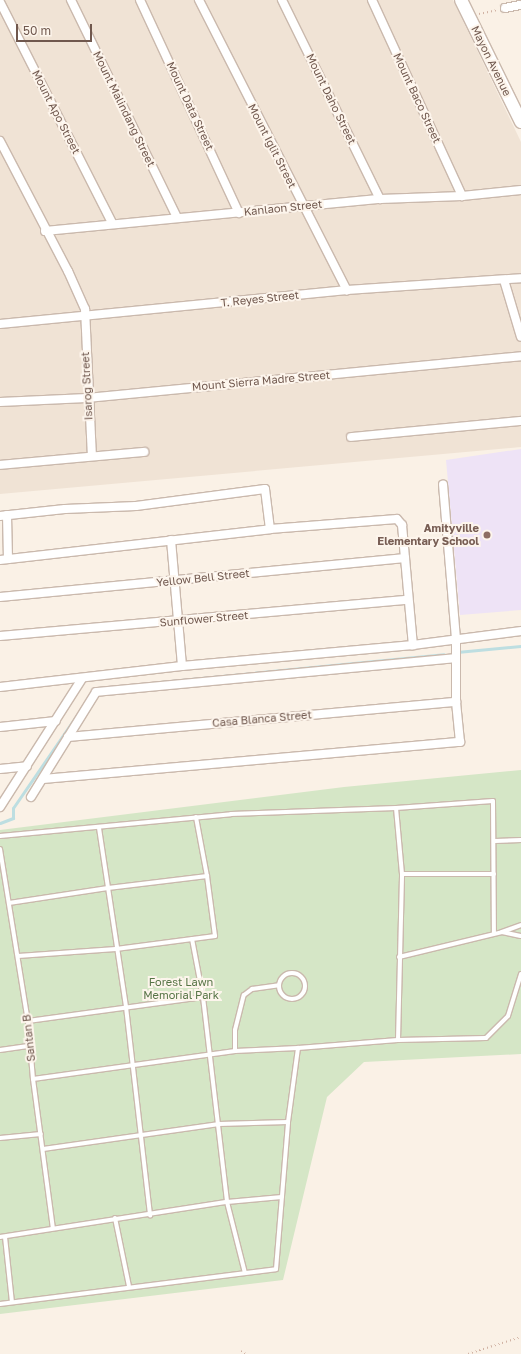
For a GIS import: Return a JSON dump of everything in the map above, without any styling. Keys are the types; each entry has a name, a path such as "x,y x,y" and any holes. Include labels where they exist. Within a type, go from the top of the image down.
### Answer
{"main road":[{"name":"Mayon Avenue","path":"461,0 516,104 521,122"}],"street":[{"name":"Mount Malindang Street","path":"71,0 177,217"},
{"name":"Mount Data Street","path":"140,0 239,213"},
{"name":"Mount Iglit Street","path":"199,0 302,205 347,290"},
{"name":"Mount Daho Street","path":"282,0 380,199"},
{"name":"Mount Baco Street","path":"372,0 462,196"},
{"name":"Mount Apo Street","path":"0,2 112,222"},
{"path":"505,8 521,5"},
{"name":"Isarog Street","path":"0,141 45,231 68,271 85,309 87,398 92,456"},
{"name":"Kanlaon Street","path":"45,231 112,222 239,213 302,205 380,199 462,196 521,190"},
{"name":"T. Reyes Street","path":"0,324 347,290 521,278"},
{"path":"504,280 521,337"},
{"name":"Mount Sierra Madre Street","path":"0,402 87,398 521,356"},
{"path":"351,437 521,421"},
{"path":"0,465 144,452"},
{"path":"43,779 460,742 456,702 456,639 443,486"},
{"path":"270,529 265,489 136,506 66,509 4,516 4,559 270,529 397,519 402,525 407,600 413,646"},
{"path":"171,540 182,666"},
{"name":"Yellow Bell Street","path":"0,597 405,558"},
{"name":"Sunflower Street","path":"0,636 407,600"},
{"path":"0,687 82,679 182,666 413,646 521,631"},
{"path":"31,797 96,692 455,658"},
{"path":"0,807 82,679"},
{"name":"Casa Blanca Street","path":"68,737 456,702"},
{"path":"0,727 56,721"},
{"path":"0,768 27,766"}],"lane":[{"path":"0,836 99,828 196,817 396,808 493,801 495,841 494,933"},
{"path":"396,808 402,874 398,1040"},
{"path":"18,956 116,948 215,936 208,876 196,817"},
{"path":"99,828 126,1007 150,1216"},
{"path":"495,841 521,840"},
{"name":"Santan B","path":"0,850 28,1021 33,1079 53,1228"},
{"path":"402,874 494,874"},
{"path":"9,903 108,888 208,876"},
{"path":"399,957 502,932 521,924"},
{"path":"502,932 521,936"},
{"path":"192,939 203,997 227,1202 245,1273"},
{"path":"293,972 302,977 305,986 301,996 291,999 282,994 279,985 283,975 293,972"},
{"path":"33,1079 132,1067 235,1051 298,1048 398,1040 486,1038 508,1016 521,974"},
{"path":"235,1051 235,1030 244,995 252,989 279,985"},
{"path":"28,1021 203,997"},
{"path":"0,1050 30,1046"},
{"path":"0,1304 276,1268 288,1122 298,1048"},
{"path":"43,1149 140,1133 219,1124 288,1122"},
{"path":"0,1138 41,1134"},
{"path":"12,1302 2,1237 115,1218 150,1216 227,1202 282,1197"},
{"path":"115,1218 129,1286"}],"path":[{"path":"469,16 505,8"},
{"path":"468,1354 521,1337"},
{"path":"241,1351 246,1354"}],"shaded area":[{"path":"0,0 453,0 521,142 521,447 0,494"},
{"name":"Amityville Elementary School","path":"521,449 521,610 460,615 446,460"}],"green space":[{"name":"Forest Lawn Memorial Park","path":"521,770 521,1054 364,1062 327,1097 283,1280 0,1314 0,830 344,787"}],"waterway":[{"path":"457,652 521,646"},
{"path":"160,682 444,654"},
{"path":"0,823 13,818 13,808 79,712"}],"place":[{"name":"Amityville Elementary School","path":"487,535"}]}
